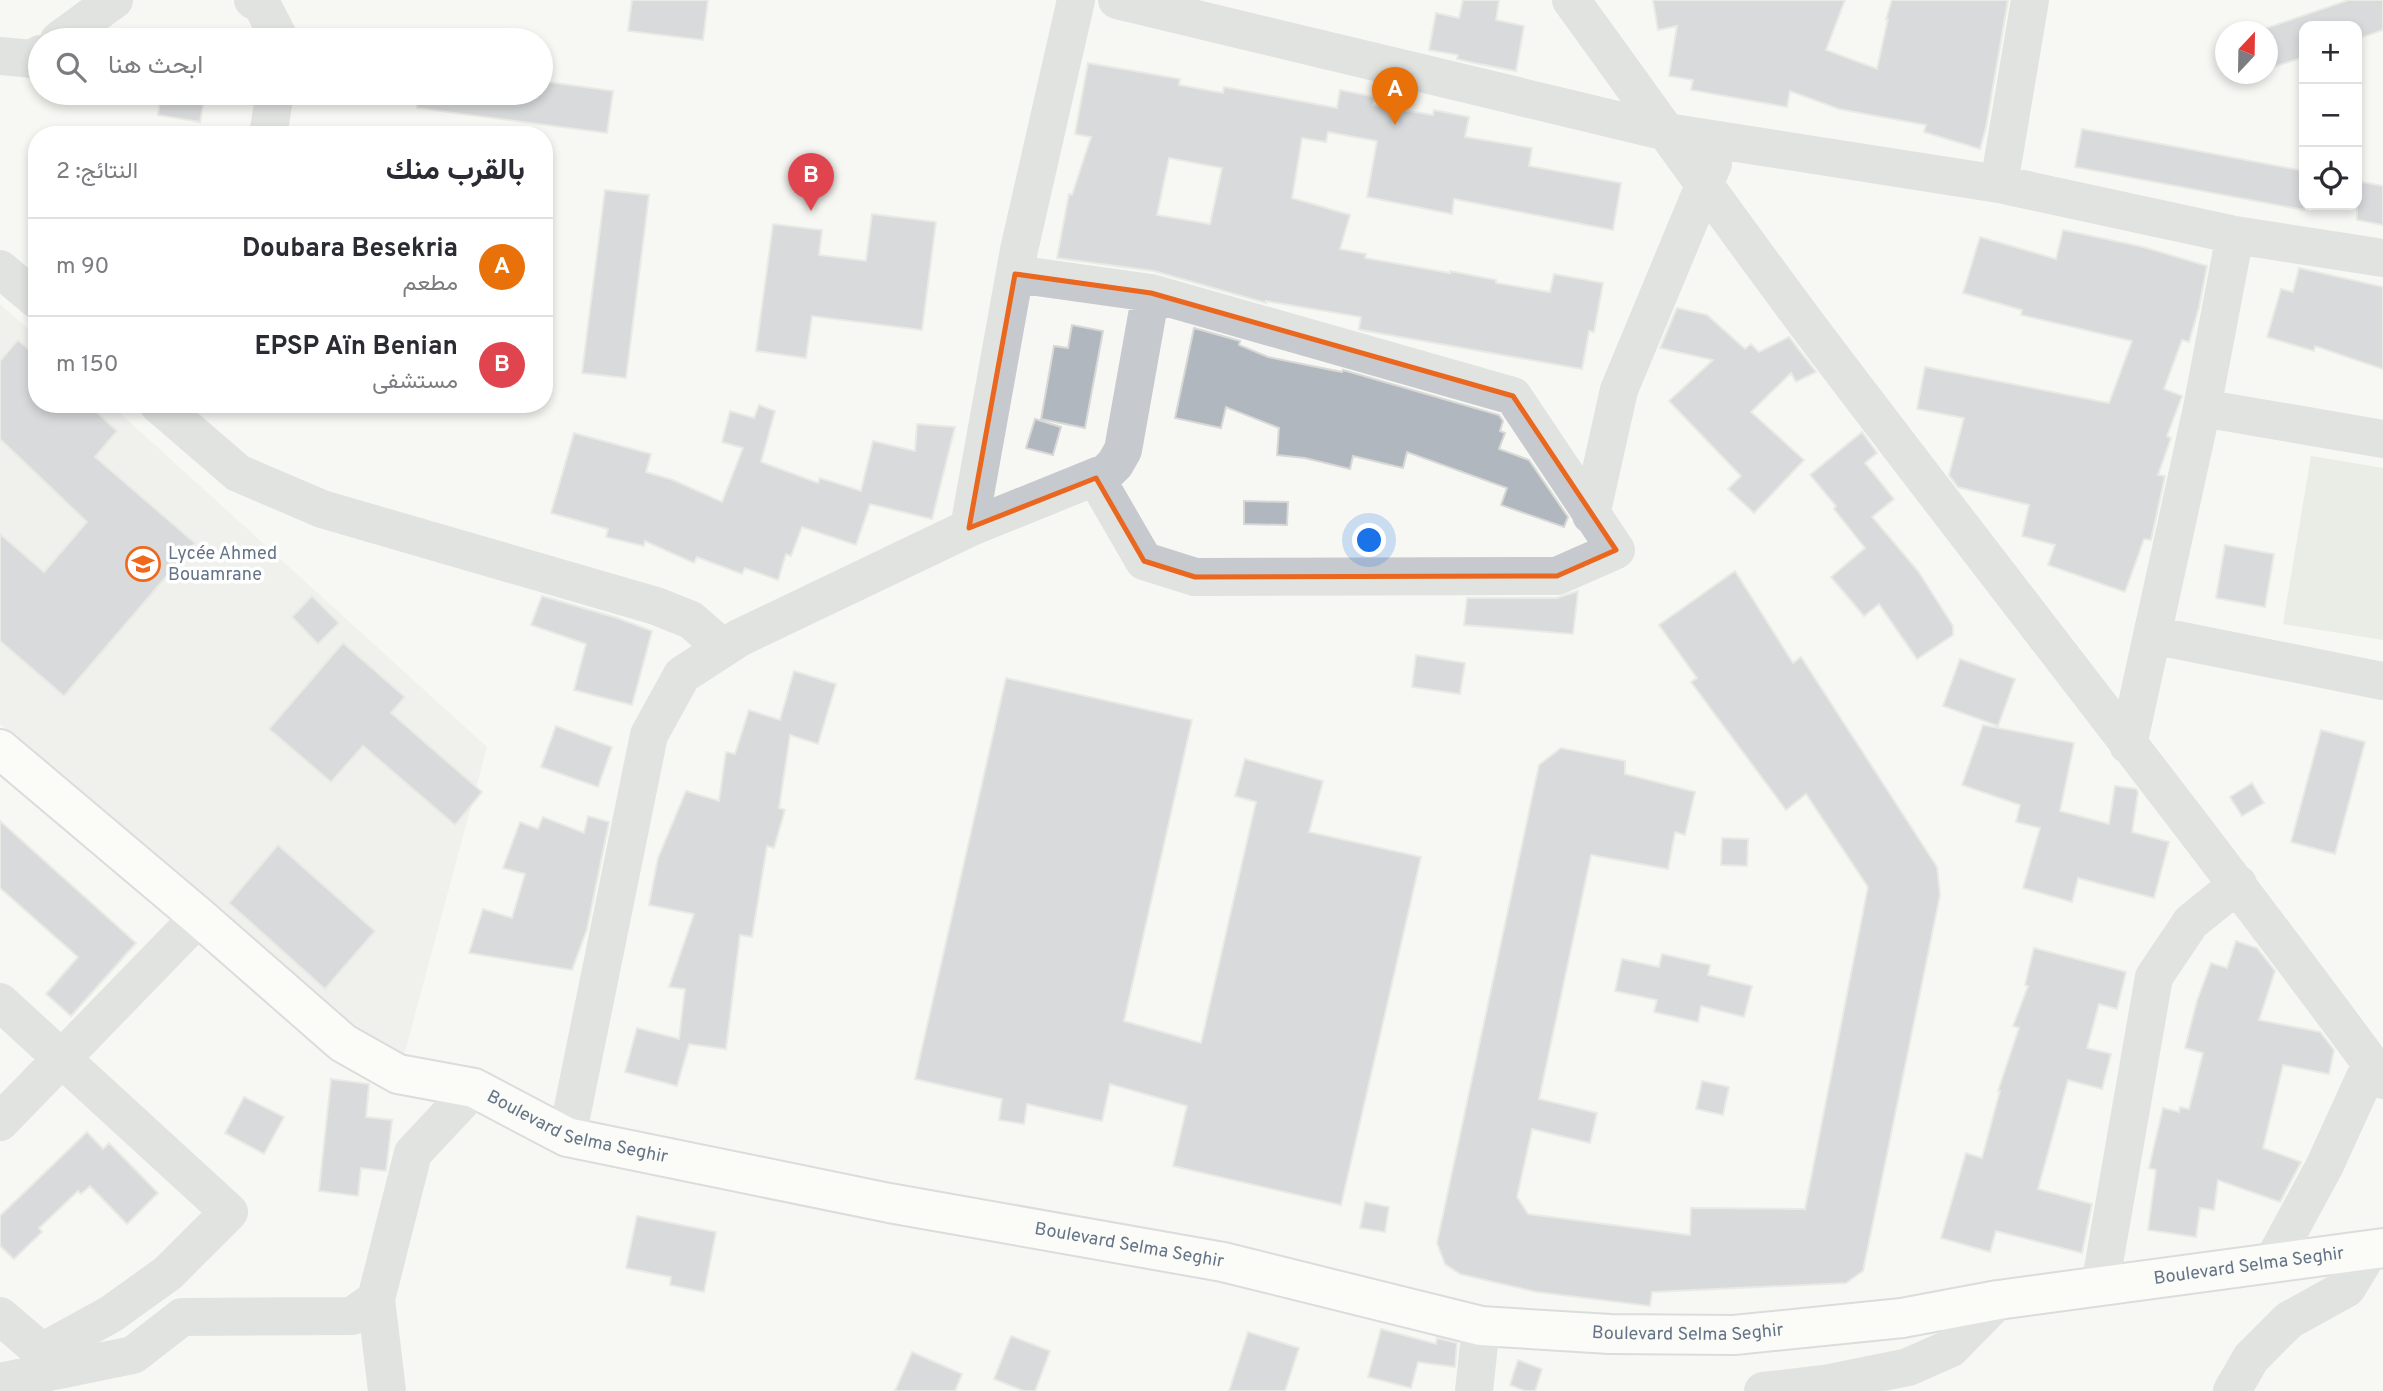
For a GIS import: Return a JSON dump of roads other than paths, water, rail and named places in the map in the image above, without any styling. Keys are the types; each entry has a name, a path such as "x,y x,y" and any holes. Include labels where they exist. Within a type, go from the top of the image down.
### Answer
{"main road":[{"name":"Boulevard Selma Seghir","path":"0,749 343,1043 398,1074 474,1088 567,1137 889,1203 1223,1262 1481,1326 1610,1334 1734,1335 1902,1318 1998,1300 2376,1249"}],"street":[{"path":"76,28 114,0"},
{"path":"253,0 262,5 274,28"},
{"path":"969,528 1015,274 1076,0"},
{"path":"1117,0 1667,132 1998,184 2235,235 2383,258"},
{"path":"1571,0 1825,348 2128,745 2238,884 2377,1072 2272,1263"},
{"path":"1998,184 2030,0"},
{"path":"0,56 28,59"},
{"path":"270,126 273,105"},
{"path":"1591,514 1619,390 1704,182 1724,141"},
{"path":"2128,745 2202,408 2235,235"},
{"path":"0,269 28,292"},
{"path":"1015,274 1151,293 1513,396 1616,550 1557,576 1195,577 1144,561 1096,478"},
{"path":"567,1137 649,734 682,675 739,638 969,528 1096,478 1115,464 1123,450 1151,293"},
{"path":"2202,408 2383,439"},
{"path":"168,413 237,473 287,495 322,509 656,606 691,620 723,648"},
{"path":"2152,635 2383,681"},
{"path":"2100,1286 2154,977 2191,922 2238,884"},
{"path":"0,1122 200,918"},
{"path":"0,1002 229,1212 167,1273 111,1314 42,1352 0,1316"},
{"path":"387,1391 376,1299 413,1153 474,1088"},
{"path":"2232,1391 2251,1358 2289,1320 2347,1288 2376,1249"},
{"path":"0,1381 133,1355 182,1317 352,1316 376,1299"},
{"path":"1763,1391 1824,1384 1908,1367 1951,1348 1998,1300"},
{"path":"1474,1391 1481,1326"}],"place":[{"name":"Doubara Besekria","path":"1395,125"},
{"name":"EPSP Aïn Benian","path":"811,211"},
{"name":"Lycée Ahmed Bouamrane","path":"143,564"}]}
